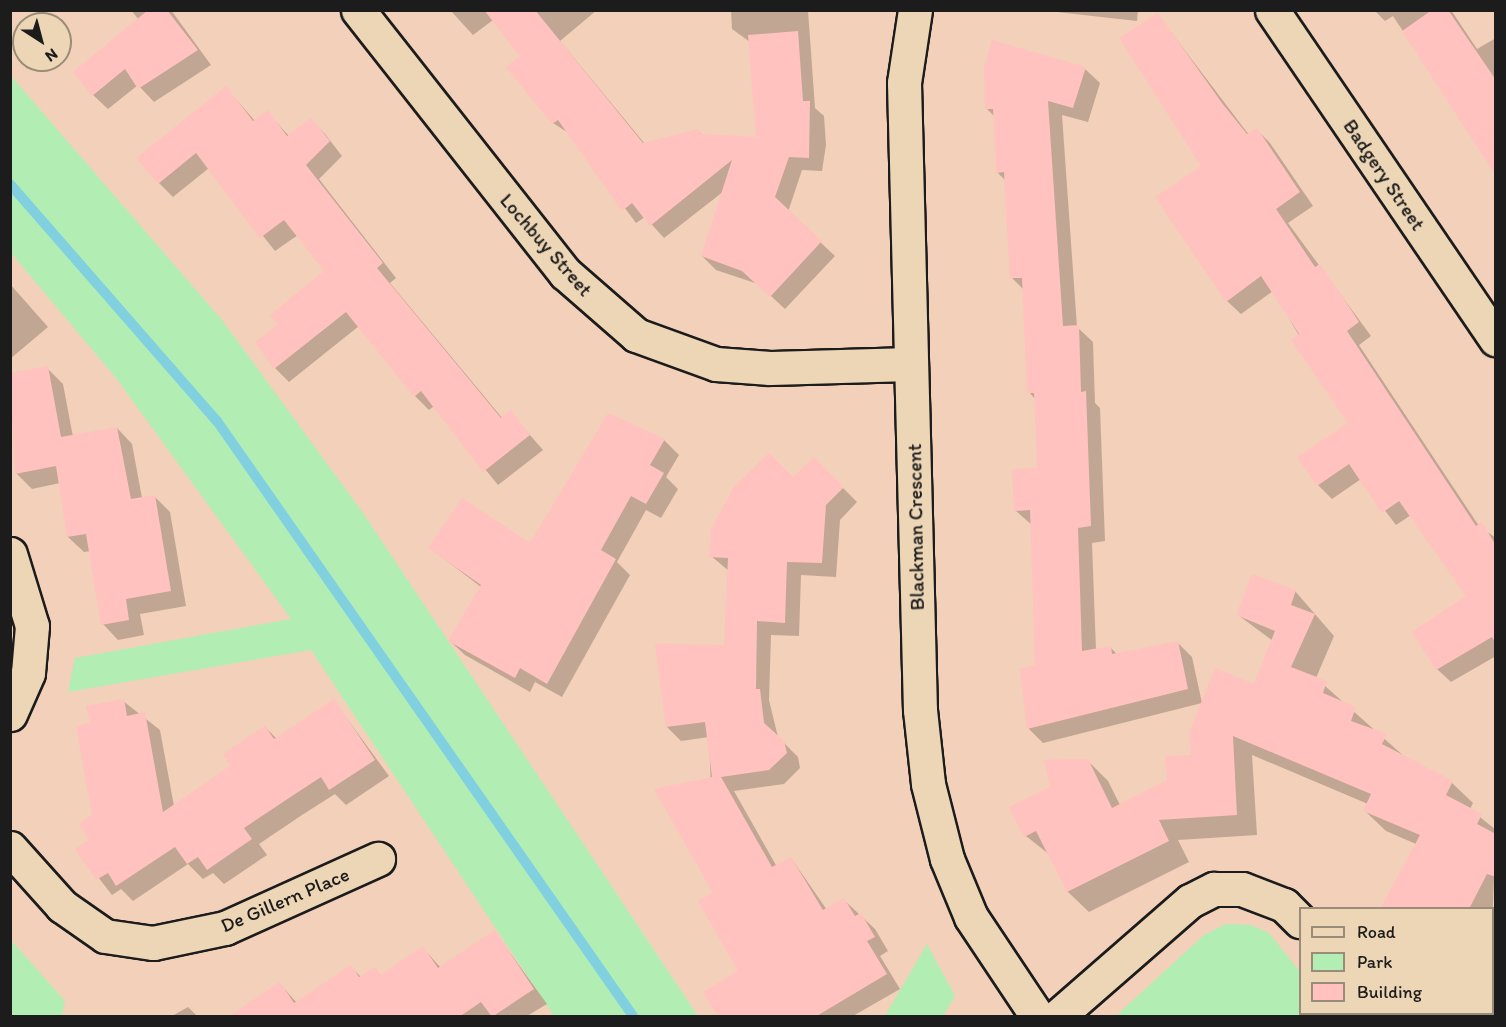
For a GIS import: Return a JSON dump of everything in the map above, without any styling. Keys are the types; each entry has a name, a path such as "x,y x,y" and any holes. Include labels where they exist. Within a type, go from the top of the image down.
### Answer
{"street":[{"name":"Lochbuy Street","path":"358,10 565,273 636,334 716,364 770,368 911,364"},
{"name":"Blackman Crescent","path":"915,10 904,83 920,710 928,784 947,859 971,917 1037,1017"},
{"name":"Badgery Street","path":"1272,10 1496,339"},
{"path":"10,554 32,626 28,673 10,714"},
{"name":"De Gillern Place","path":"10,848 62,906 105,936 153,943 225,928 378,859"},
{"path":"1058,1017 1190,901 1214,889 1242,889 1284,905 1299,920"}],"green space":[{"path":"11,76 222,320 363,513 698,1016 554,1016 311,650 68,692 75,658 291,619 116,378 11,253"},
{"path":"1495,909 1495,1016 1438,1016 1494,1015"},
{"path":"1226,924 1251,925 1269,933 1299,971 1299,1015 1329,1016 1116,1016 1204,935"},
{"path":"10,939 65,1001 62,1016 11,1016"},
{"path":"927,944 955,996 943,1016 885,1016"}],"building":[{"path":"148,10 167,10 198,50 138,89 125,69 92,96 73,72"},
{"path":"484,10 535,10 643,143 699,129 700,134 756,137 748,35 798,31 803,101 810,101 809,158 789,157 775,197 822,241 770,297 742,271 701,256 732,160 650,226 632,203 622,211 558,120 552,124 506,67 520,56"},
{"path":"1432,10 1448,10 1496,80 1496,176 1402,31"},
{"path":"1158,13 1247,134 1257,128 1300,192 1276,209 1315,267 1320,264 1359,322 1347,331 1476,526 1482,522 1495,544 1495,642 1492,637 1436,670 1412,632 1466,596 1399,501 1382,513 1349,464 1317,486 1297,457 1348,423 1291,340 1299,334 1261,276 1226,302 1155,197 1201,166 1119,38"},
{"path":"992,40 1086,67 1073,108 1048,101 1063,326 1079,325 1081,392 1086,391 1091,526 1078,528 1082,651 1111,646 1112,654 1178,641 1188,689 1027,729 1020,669 1035,665 1030,510 1014,511 1012,469 1037,468 1034,393 1027,393 1022,278 1010,278 1004,172 996,173 993,109 985,109 984,68"},
{"path":"226,86 253,121 268,110 287,136 311,118 330,141 306,165 383,263 377,268 501,418 511,410 530,435 483,472 421,391 414,397 346,312 274,369 255,342 278,325 270,315 324,271 284,220 260,238 196,153 158,184 136,158"},
{"path":"48,366 61,437 117,427 131,499 155,495 171,591 126,599 129,620 101,625 86,534 67,537 56,466 15,474 10,373"},
{"path":"608,413 665,439 650,465 664,473 646,504 631,496 601,550 616,559 547,684 520,668 515,678 448,641 481,585 428,548 462,498 530,543"},
{"path":"769,453 793,477 814,457 844,487 826,505 822,563 787,562 785,623 757,621 756,689 760,689 764,723 784,741 787,753 769,770 721,777 772,867 791,857 823,910 844,898 855,916 861,913 875,937 867,941 887,974 815,1017 718,1017 703,992 738,971 698,901 713,893 654,789 712,777 705,722 666,727 655,644 724,645 728,558 709,557 711,529 734,487"},
{"path":"1252,574 1296,590 1291,605 1315,614 1291,667 1327,681 1323,693 1356,707 1351,721 1387,734 1382,744 1453,781 1446,795 1482,814 1477,824 1496,834 1496,877 1487,874 1470,907 1381,907 1420,835 1363,811 1371,794 1233,736 1237,815 1159,820 1169,841 1067,892 1036,831 1024,837 1009,807 1050,787 1044,760 1088,759 1112,808 1167,780 1165,756 1191,755 1189,733 1215,668 1254,684 1275,631 1236,615"},
{"path":"124,699 127,716 145,712 163,812 230,766 223,754 265,726 274,739 334,699 375,760 329,790 321,777 244,828 252,839 207,870 198,857 187,864 175,847 116,886 108,873 96,880 75,849 89,840 79,824 92,815 76,726 90,723 86,706"},
{"path":"495,930 534,989 492,1017 481,1002 459,1017 228,1017 280,982 294,1003 351,965 359,977 375,967 380,975 423,946 438,968"}],"waterway":[{"path":"10,184 217,421 633,1016"}]}
